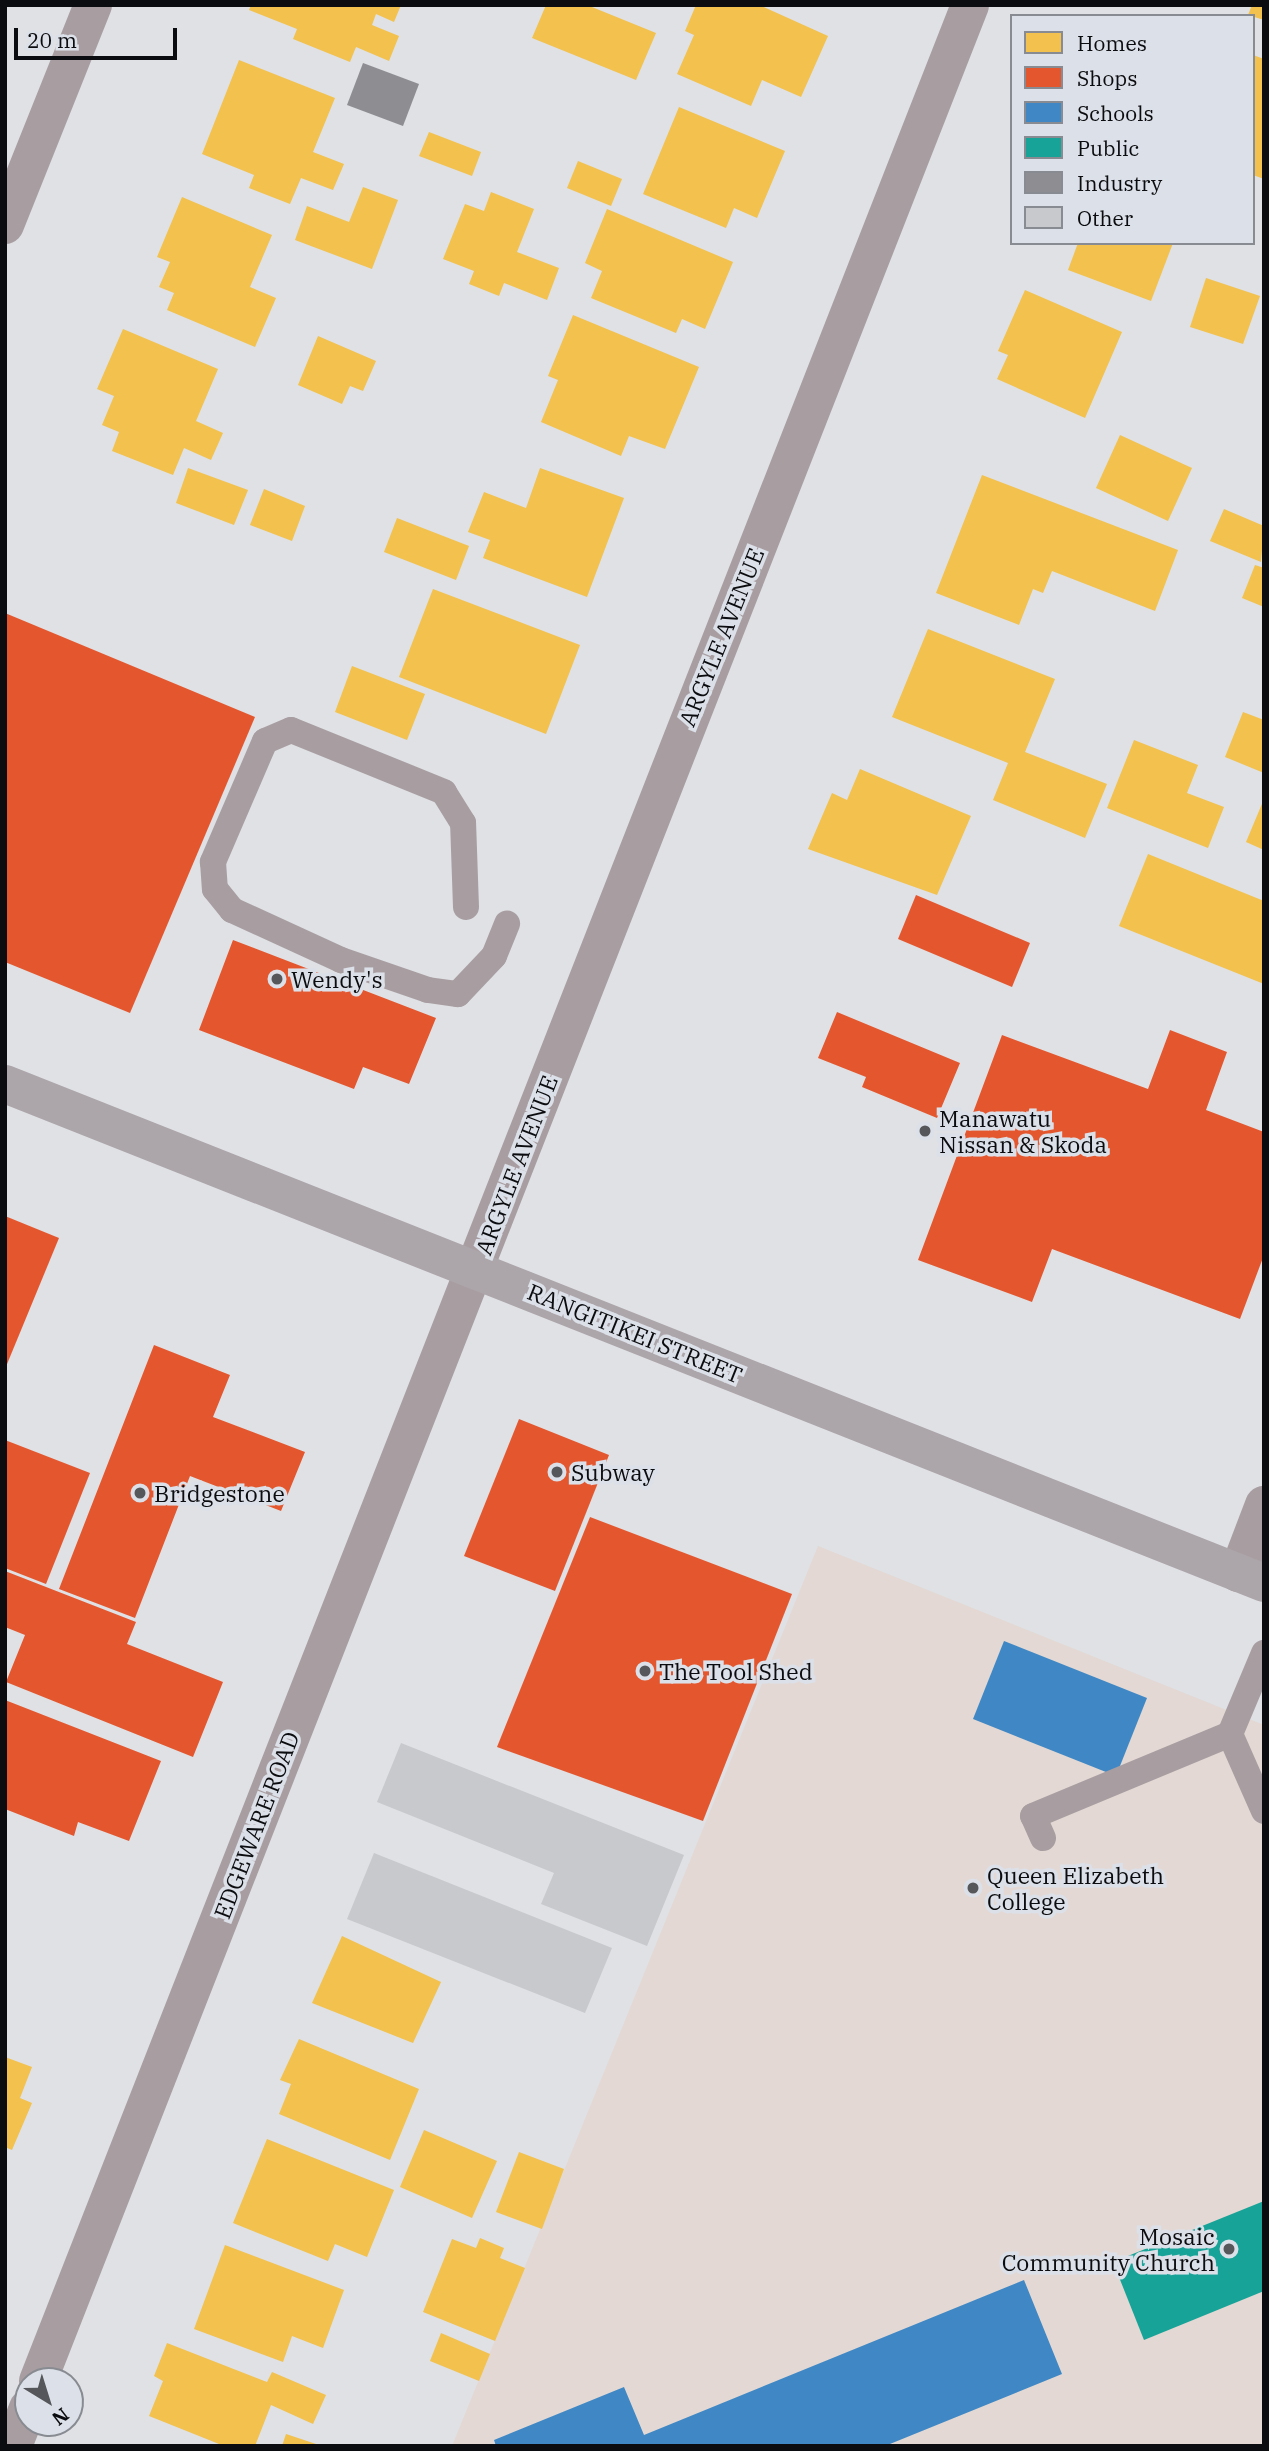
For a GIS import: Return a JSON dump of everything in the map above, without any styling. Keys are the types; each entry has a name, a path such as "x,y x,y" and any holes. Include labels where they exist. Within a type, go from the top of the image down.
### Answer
{"highway":[{"name":"RANGITIKEI STREET","path":"5,1084 1251,1578"}],"street":[{"path":"5,225 93,5"},
{"name":"ARGYLE AVENUE","path":"476,1270 970,5"},
{"name":"EDGEWARE ROAD","path":"44,2367 476,1270"},
{"path":"1251,1578 1264,1505"}],"lane":[{"path":"466,906 463,823 444,792 291,730 265,741 213,862 215,889 232,910 341,960 428,990 458,993 494,956 507,923"},
{"path":"1043,1838 1033,1816 1158,1775 1230,1734 1264,1653"},
{"path":"1230,1734 1264,1811"}],"shaded area":[{"name":"Queen Elizabeth College","path":"818,1546 1264,1725 1264,2446 452,2446"}],"building: Homes":[{"path":"251,5 401,5 394,22 376,14 372,25 399,36 389,61 356,47 350,62 293,39 297,29 249,10"},
{"path":"546,5 587,5 656,33 636,80 532,38"},
{"path":"696,5 759,5 828,36 801,97 762,80 751,106 677,74 694,35 685,31"},
{"path":"1252,5 1264,5 1264,20 1255,17 1255,14 1248,14"},
{"path":"1255,56 1264,59 1264,179 1255,176"},
{"path":"239,60 335,98 313,152 344,164 333,190 301,178 290,204 249,188 254,175 202,154"},
{"path":"679,107 785,151 757,218 734,208 726,228 643,194"},
{"path":"429,132 481,152 472,176 419,156"},
{"path":"578,161 622,179 611,206 567,188"},
{"path":"363,187 398,200 372,269 295,240 307,206 349,222"},
{"path":"491,192 534,209 517,252 559,268 547,300 504,283 499,296 469,284 474,271 443,259 465,204 484,211"},
{"path":"182,197 272,235 250,287 276,298 255,347 167,310 174,293 159,287 170,262 157,257"},
{"path":"607,209 733,262 705,329 682,319 676,333 591,298 602,271 585,263"},
{"path":"1077,245 1172,245 1151,301 1068,270"},
{"path":"1206,278 1260,296 1243,344 1190,327"},
{"path":"1025,290 1122,332 1085,418 997,379 1008,355 998,351"},
{"path":"573,315 699,367 665,449 629,436 621,456 541,422 558,380 548,376"},
{"path":"123,329 218,369 196,421 223,433 211,460 184,448 173,475 112,451 119,432 102,425 114,396 97,389"},
{"path":"318,336 376,361 363,391 350,386 342,404 298,385"},
{"path":"1120,435 1192,468 1168,521 1096,488"},
{"path":"188,468 248,490 234,525 176,503"},
{"path":"540,468 624,498 587,597 483,558 490,540 468,532 484,492 526,508"},
{"path":"982,475 1178,550 1155,611 1052,571 1043,593 1033,589 1019,625 936,593"},
{"path":"264,489 305,506 292,541 250,525"},
{"path":"1224,509 1264,526 1261,562 1210,541"},
{"path":"397,518 469,546 456,580 384,552"},
{"path":"1255,565 1264,568 1264,607 1242,598"},
{"path":"433,589 580,645 546,734 399,677"},
{"path":"928,629 1055,679 1025,752 1107,784 1085,838 993,800 1008,763 892,717"},
{"path":"352,666 425,694 407,740 335,712"},
{"path":"1243,712 1264,720 1264,773 1225,757"},
{"path":"1134,740 1198,765 1187,793 1224,807 1208,848 1107,808"},
{"path":"860,769 971,816 937,895 808,849 832,793 847,800"},
{"path":"1264,799 1264,850 1246,842"},
{"path":"1148,854 1264,901 1264,984 1119,926"},
{"path":"342,1936 441,1982 413,2043 312,2003"},
{"path":"299,2039 419,2089 390,2160 279,2114 291,2084 280,2080"},
{"path":"5,2057 32,2067 20,2098 32,2103 12,2150 5,2147"},
{"path":"424,2130 497,2161 472,2218 400,2187"},
{"path":"267,2139 394,2190 367,2257 335,2244 328,2261 233,2223"},
{"path":"519,2152 564,2169 542,2229 496,2212"},
{"path":"480,2238 504,2248 500,2258 525,2268 495,2341 423,2312 452,2239 476,2248"},
{"path":"225,2245 344,2290 323,2348 292,2336 283,2362 194,2329"},
{"path":"441,2333 490,2354 479,2381 430,2361"},
{"path":"167,2343 267,2382 272,2372 326,2395 313,2424 271,2405 255,2446 224,2446 149,2416 163,2381 154,2376"},
{"path":"286,2434 319,2445 319,2446 282,2446"}],"building: Shops":[{"path":"5,613 255,717 130,1013 5,962"},
{"path":"916,895 1030,943 1012,987 898,939"},
{"name":"Wendy's","path":"233,940 436,1018 409,1084 363,1067 354,1089 199,1030"},
{"path":"837,1012 960,1063 937,1118 862,1087 866,1077 818,1058"},
{"path":"1170,1030 1227,1052 1206,1110 1264,1132 1264,1255 1240,1319 1052,1249 1032,1302 918,1260 1002,1035 1148,1089"},
{"path":"5,1216 59,1238 5,1369"},
{"name":"Bridgestone","path":"154,1345 230,1375 213,1417 305,1452 281,1511 190,1476 135,1618 59,1589"},
{"path":"519,1419 609,1455 555,1591 464,1556"},
{"path":"5,1440 90,1473 46,1584 5,1568"},
{"name":"The Tool Shed","path":"590,1517 792,1594 703,1821 497,1747"},
{"path":"5,1571 136,1622 127,1644 223,1682 193,1757 6,1682 25,1635 5,1627"},
{"path":"5,1700 161,1761 129,1841 78,1822 74,1836 5,1809"}],"building: Schools":[{"path":"1004,1641 1147,1698 1116,1776 973,1719"},
{"path":"1024,2280 1062,2374 885,2446 496,2446 494,2440 624,2387 644,2435"}],"building: Public":[{"path":"1264,2201 1264,2291 1144,2340 1113,2262"}],"building: Industry":[{"path":"363,63 419,84 403,126 347,105"}],"building: Other":[{"path":"401,1743 684,1855 647,1946 541,1904 554,1873 377,1802"},
{"path":"374,1853 612,1948 585,2013 347,1919"}],"place":[{"name":"Wendy's","path":"277,979"},
{"name":"Manawatu Nissan & Skoda","path":"925,1131"},
{"name":"Subway","path":"557,1472"},
{"name":"Bridgestone","path":"140,1493"},
{"name":"The Tool Shed","path":"645,1671"},
{"name":"Queen Elizabeth College","path":"973,1888"},
{"name":"Mosaic Community Church","path":"1229,2249"}]}
